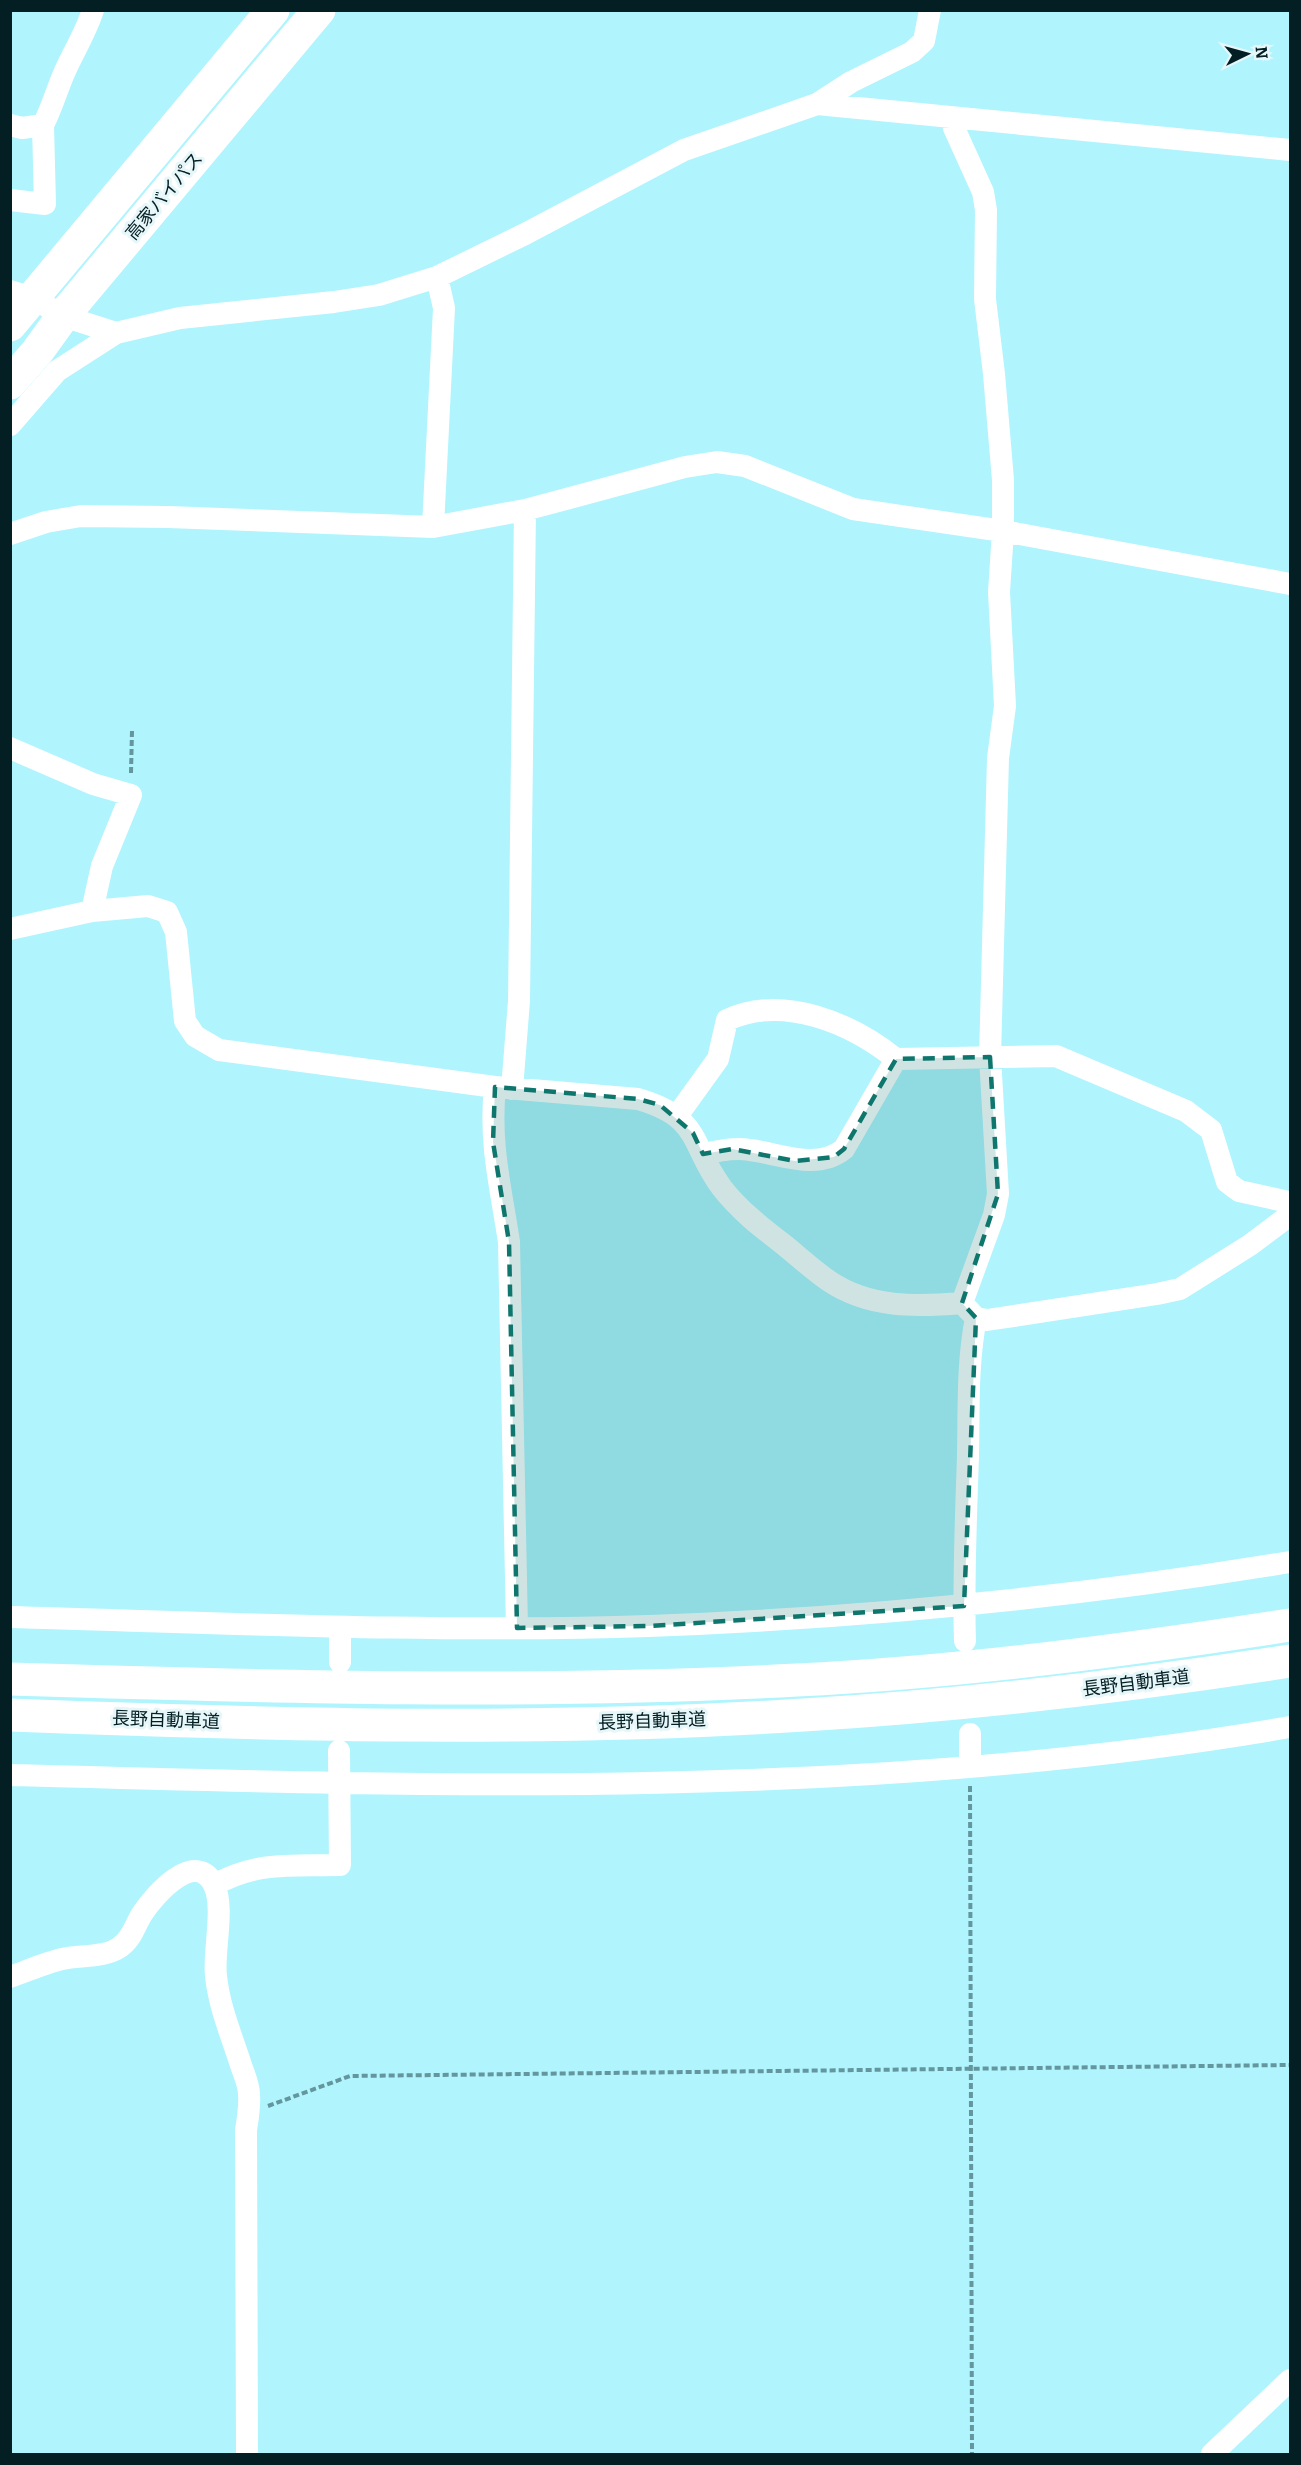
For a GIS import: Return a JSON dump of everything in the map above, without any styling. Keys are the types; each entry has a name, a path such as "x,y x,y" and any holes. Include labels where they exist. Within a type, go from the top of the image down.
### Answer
{"highway":[{"name":"高家バイパス","path":"10,325 22,295 273,10"},
{"name":"高家バイパス","path":"10,383 37,352 63,315 319,10"},
{"name":"長野自動車道","path":"10,1679 459,1689 632,1687 799,1680 983,1666 1166,1644 1290,1626"},
{"name":"長野自動車道","path":"10,1714 174,1721 456,1724 803,1716 979,1702 1167,1680 1290,1661"}],"street":[{"path":"10,200 45,204 43,125 52,108 64,72 87,28 93,10"},
{"path":"10,425 57,371 116,333 180,318 379,295 437,277 525,234 684,150 817,104 851,82 912,52 924,41 930,10"},
{"path":"817,104 1290,150"},
{"path":"952,117 954,128 984,192 986,210 985,299 1000,440 1003,531 999,592 1005,706 998,758 990,1057 998,1194 969,1311 972,1335 964,1606 965,1641"},
{"path":"10,125 22,128 43,125"},
{"path":"433,527 444,308 437,277"},
{"path":"22,295 63,315 116,333"},
{"path":"10,534 46,522 81,516 433,527 525,510 685,467 717,462 746,466 853,509 1003,531 1290,584"},
{"path":"517,1628 509,1242 498,1186 493,1142 519,1001 525,510"},
{"path":"10,748 93,784 131,795 102,866 92,911"},
{"path":"10,929 92,911 148,906 167,912 176,932 185,1022 195,1036 219,1050 504,1088 638,1099 660,1105 678,1116 693,1133 721,1188 747,1215 829,1281 851,1294 882,1302 969,1311 987,1320 1157,1294 1180,1289 1250,1245 1290,1215"},
{"path":"678,1116 718,1059 727,1020 743,1012 775,1009 800,1012 853,1030 896,1059 1056,1056 1186,1111 1211,1130 1227,1182 1239,1191 1284,1201 1290,1205"},
{"path":"703,1154 732,1149 749,1150 795,1161 834,1157 844,1149 896,1059"},
{"path":"10,1617 340,1627 517,1628 718,1622 871,1615 964,1606 1177,1581 1290,1562"},
{"path":"340,1627 340,1662"},
{"path":"10,1775 341,1784 641,1783 782,1778 970,1767 1097,1754 1290,1727"},
{"path":"970,1734 970,1767"},
{"path":"214,1885 235,1874 264,1866 340,1865 339,1751"},
{"path":"10,1977 60,1959 107,1953 119,1948 130,1938 142,1914 157,1895 187,1871 202,1872 214,1885 218,1934 214,1963 216,1983 249,2091 250,2108 246,2130 247,2454"},
{"path":"1212,2454 1290,2380"}],"path":[{"path":"131,795 132,731"},
{"path":"970,1767 969,2070 972,2454"},
{"path":"250,2108 265,2107 350,2076 1290,2065"}],"highlighted area":[{"path":"990,1057 998,1194 962,1303 976,1318 964,1606 648,1626 517,1628 509,1242 493,1142 495,1087 638,1099 660,1105 693,1133 703,1154 732,1149 795,1161 834,1157 844,1149 896,1059"}]}
